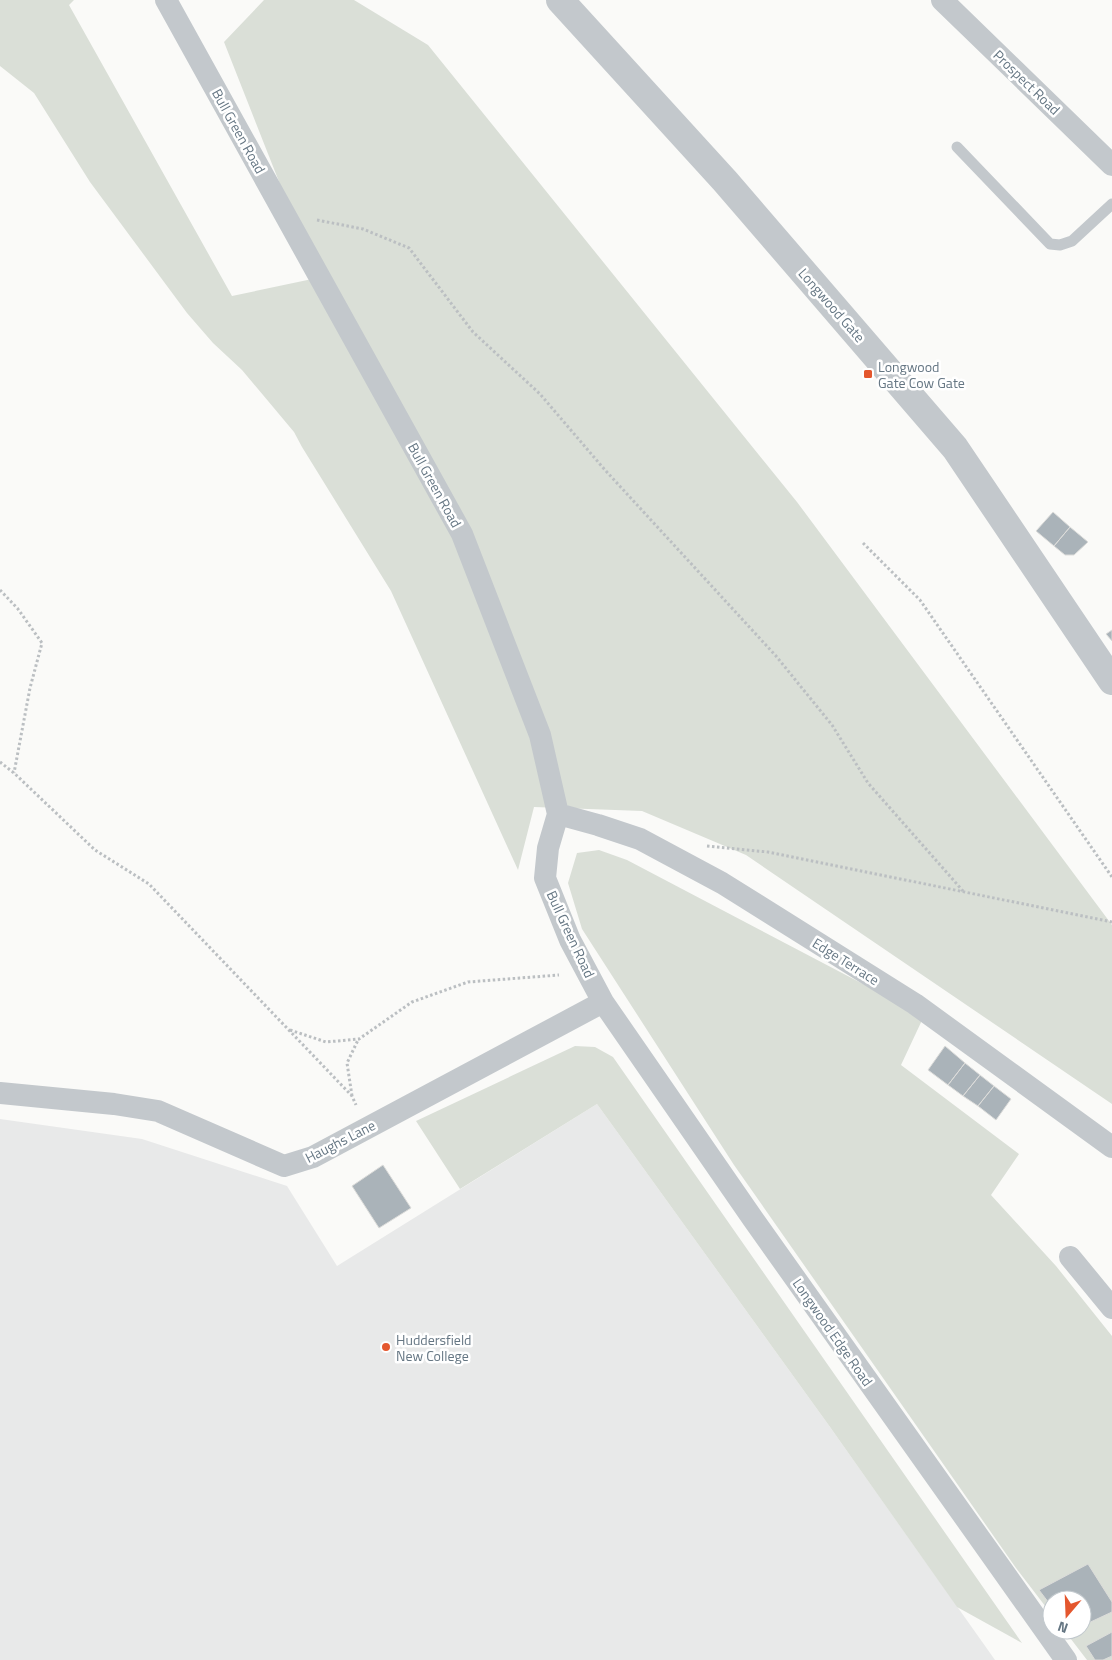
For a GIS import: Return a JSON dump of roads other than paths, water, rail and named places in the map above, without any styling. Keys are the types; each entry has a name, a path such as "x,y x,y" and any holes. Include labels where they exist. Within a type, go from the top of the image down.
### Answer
{"street":[{"name":"Bull Green Road","path":"166,0 462,534 540,735 558,814 548,848 545,878 570,940 603,1002"},
{"name":"Longwood Gate","path":"560,0 725,181 955,448 1112,681"},
{"name":"Prospect Road","path":"942,0 1112,165"},
{"name":"Edge Terrace","path":"558,814 598,824 640,839 722,883 915,1004 1112,1147"},
{"name":"Haughs Lane","path":"0,1093 114,1104 158,1111 284,1166 313,1157 603,1002"},
{"name":"Longwood Edge Road","path":"603,1002 759,1227 1066,1660"},
{"path":"1070,1257 1112,1308"}],"lane":[{"path":"957,147 1050,244 1060,245 1072,241 1112,204"}],"place":[{"name":"Longwood Gate Cow Gate","path":"868,374"},
{"name":"Huddersfield New College","path":"386,1347"}]}
